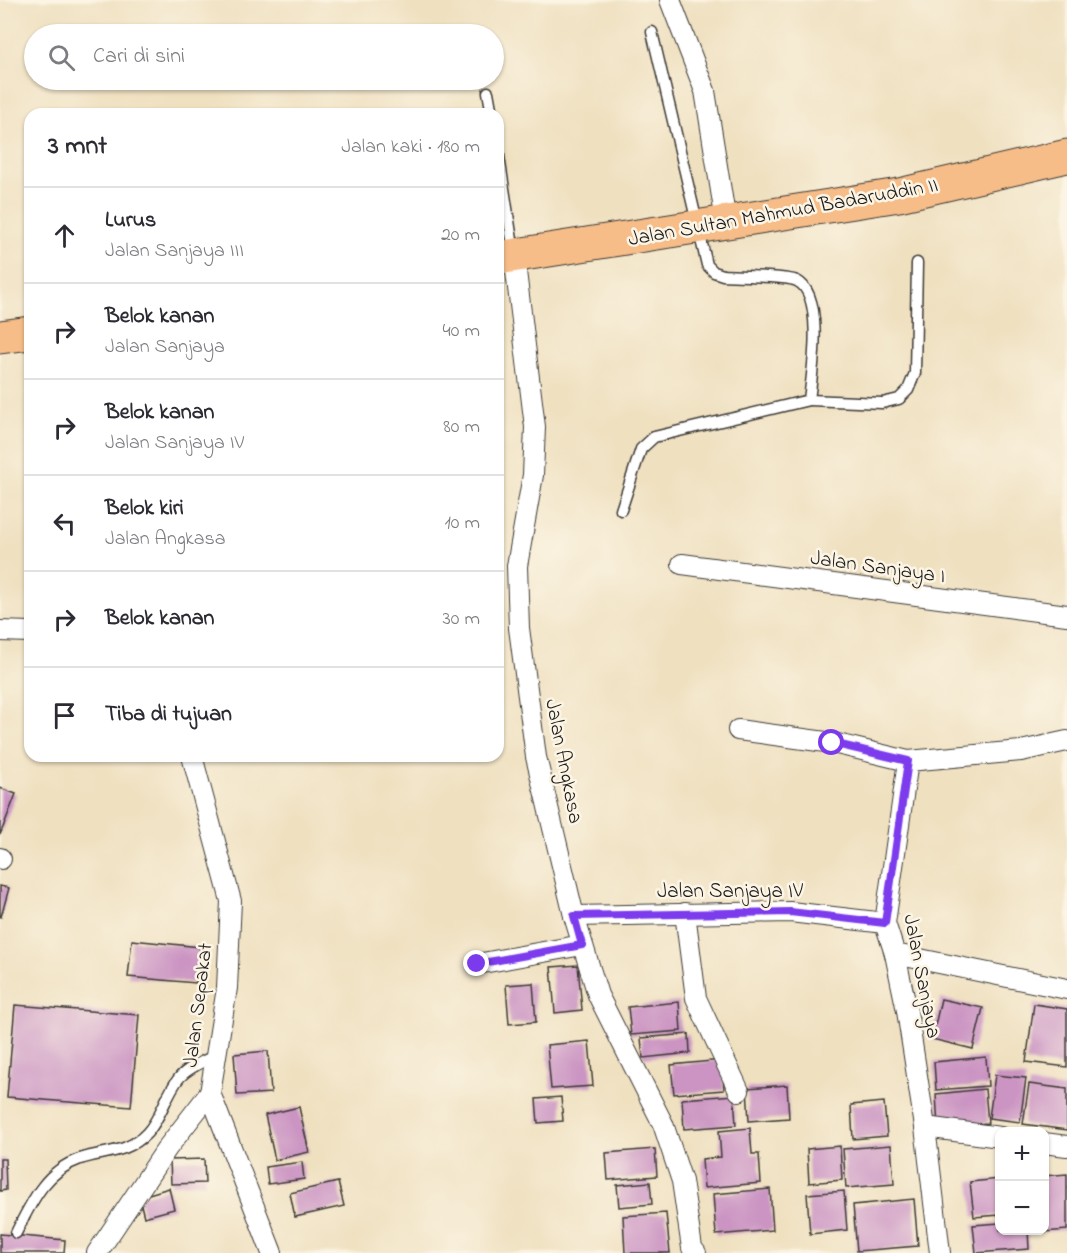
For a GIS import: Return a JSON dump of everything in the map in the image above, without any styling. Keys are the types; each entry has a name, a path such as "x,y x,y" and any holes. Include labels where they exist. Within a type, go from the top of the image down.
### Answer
{"highway":[{"name":"Jalan Sultan Mahmud Badaruddin II","path":"506,257 899,195 1067,156"},
{"path":"0,338 24,334"}],"street":[{"path":"670,0 705,91 713,224"},
{"name":"Jalan Angkasa","path":"506,257 535,427 533,475 517,566 519,628 536,757 574,916 598,995 663,1124 682,1181 692,1248 696,1253"},
{"name":"Jalan Sanjaya I","path":"682,564 1067,615"},
{"path":"0,631 24,632"},
{"path":"738,730 832,743 908,761 1021,751 1067,741"},
{"name":"Jalan Sanjaya","path":"908,761 885,923 895,954 926,1127 940,1253"},
{"name":"Jalan Sepakat","path":"194,762 231,901 227,988 210,1093 272,1253"},
{"path":"685,912 696,998 739,1091"},
{"name":"Jalan Sanjaya IV","path":"574,916 685,912 790,912 885,923"},
{"path":"477,964 582,945"},
{"path":"895,954 1067,989"},
{"path":"97,1253 168,1147 210,1093"},
{"path":"926,1127 995,1136"},
{"path":"1049,1144 1067,1146"}],"lane":[{"path":"652,32 685,178 713,224 707,265 714,272 796,280 807,290 815,338 809,400"},
{"path":"489,92 491,108"},
{"path":"504,230 506,257"},
{"path":"621,510 641,449 654,436 809,400 882,403 899,399 908,390 915,373 917,263"},
{"path":"16,1233 37,1192 52,1176 79,1159 121,1151 135,1142 147,1132 180,1077 218,1053"}],"building":[{"path":"0,788 16,794 0,835"},
{"path":"0,886 9,888 1,917 0,917"},
{"path":"132,940 200,947 196,983 128,977"},
{"path":"578,965 582,1010 555,1013 551,967"},
{"path":"533,983 536,1022 509,1024 506,985"},
{"path":"941,999 983,1008 973,1049 932,1039"},
{"path":"679,1002 681,1031 631,1035 628,1007"},
{"path":"1034,1004 1067,1009 1067,1067 1026,1062"},
{"path":"15,1005 139,1015 131,1107 7,1097"},
{"path":"689,1034 690,1053 643,1058 641,1038"},
{"path":"589,1041 593,1086 551,1089 547,1045"},
{"path":"268,1051 271,1093 237,1095 234,1054"},
{"path":"986,1057 988,1086 936,1090 934,1062"},
{"path":"722,1060 724,1090 674,1094 671,1065"},
{"path":"995,1075 1026,1078 1020,1122 989,1118"},
{"path":"1029,1084 1067,1089 1067,1130 1023,1124"},
{"path":"787,1085 789,1118 749,1121 747,1088"},
{"path":"985,1089 988,1123 938,1127 936,1094"},
{"path":"734,1095 736,1125 684,1129 682,1099"},
{"path":"561,1097 563,1121 538,1123 536,1099"},
{"path":"884,1102 887,1136 853,1139 851,1105"},
{"path":"299,1107 309,1152 275,1160 265,1115"},
{"path":"750,1128 752,1154 759,1154 761,1183 704,1188 702,1159 721,1157 719,1131"},
{"path":"891,1145 894,1184 846,1188 843,1149"},
{"path":"840,1146 842,1180 809,1183 807,1149"},
{"path":"655,1149 657,1176 608,1180 606,1153"},
{"path":"0,1159 5,1159 6,1190 0,1191"},
{"path":"204,1159 205,1183 171,1184 170,1160"},
{"path":"302,1162 304,1179 268,1184 266,1167"},
{"path":"1067,1174 1067,1230 1049,1232 1049,1176"},
{"path":"995,1180 995,1215 974,1217 970,1182"},
{"path":"338,1182 344,1206 295,1217 290,1193"},
{"path":"650,1182 652,1204 619,1207 617,1185"},
{"path":"169,1188 174,1209 144,1217 139,1197"},
{"path":"770,1189 773,1230 716,1235 713,1194"},
{"path":"844,1191 847,1230 810,1234 807,1194"},
{"path":"914,1199 918,1246 857,1251 853,1205"},
{"path":"666,1213 670,1253 625,1253 623,1216"},
{"path":"995,1223 995,1235 1028,1235 1029,1249 976,1253 973,1225"},
{"path":"0,1234 65,1240 64,1253 0,1253"}],"route":[{"path":"477,964 582,945 574,916 685,912 790,912 885,923 908,761 832,743"}]}
